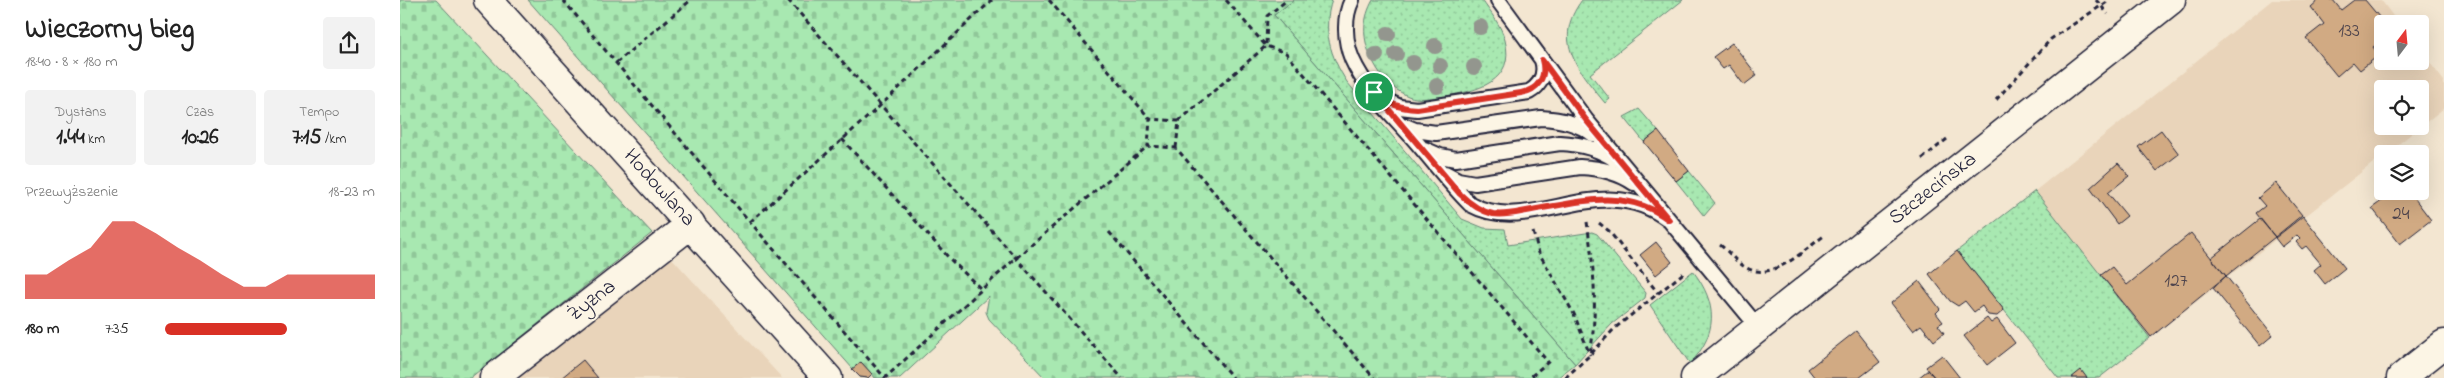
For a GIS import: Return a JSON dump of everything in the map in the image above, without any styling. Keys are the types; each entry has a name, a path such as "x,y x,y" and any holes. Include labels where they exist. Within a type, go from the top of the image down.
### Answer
{"street":[{"name":"Hodowlana","path":"488,0 828,378"},
{"name":"Szczecińska","path":"1695,378 2171,0"},
{"name":"Żyzna","path":"494,378 691,224"},
{"path":"2401,378 2444,344"}],"lane":[{"path":"1352,0 1346,24 1352,59 1396,120 1470,204 1492,214 1503,215 1617,199 1647,205 1669,220"},
{"path":"1498,0 1606,144 1758,327"},
{"path":"1374,92 1382,99 1400,107 1417,109 1521,93 1534,89 1539,84 1544,68 1542,60"},
{"path":"1396,120 1415,130 1436,133 1541,118 1553,119 1566,121 1589,130 1606,144"},
{"path":"1418,144 1432,153 1456,159 1560,143 1572,143 1598,150 1619,162 1626,169"},
{"path":"1439,168 1458,180 1475,183 1580,167 1592,168 1618,174 1629,179 1646,193"}],"path":[{"path":"563,0 750,222 885,378 1016,258 1148,146 1176,148"},
{"path":"616,63 691,0"},
{"path":"788,0 1122,378"},
{"path":"750,222 880,105 992,0"},
{"path":"1049,0 1150,119 1148,146"},
{"path":"1226,0 1266,46 1286,53 1548,362 1529,378"},
{"path":"1150,119 1178,121 1266,46 1267,16 1287,0"},
{"path":"1994,103 2051,38 2110,0"},
{"path":"1178,121 1176,148 1374,378"},
{"path":"1920,161 1953,135"},
{"path":"842,139 949,258 982,290"},
{"path":"1578,221 1588,220 1596,296 1596,322 1590,355"},
{"path":"1596,222 1609,231 1658,293"},
{"path":"1536,228 1533,231 1534,241 1539,253 1574,314 1590,355"},
{"path":"1110,232 1233,378"},
{"path":"1719,245 1748,269 1765,271 1782,265 1827,234"},
{"path":"1565,378 1615,328 1691,268"}],"shaded area":[{"path":"2272,0 2381,0 2392,15 2374,15 2374,70 2429,70 2429,62 2444,81 2444,108 2429,120 2429,80 2374,80 2374,135 2410,135 2397,145 2374,145 2374,162 2150,338 2035,191"},
{"path":"669,255 782,378 511,378"}],"green space":[{"path":"400,0 436,0 652,233 470,378 400,378"},
{"path":"528,0 1294,0 1274,15 1575,364 1557,378 1045,378 989,319 986,312 989,296 900,378 875,378 872,374 868,378 860,377"},
{"path":"1294,0 1332,0 1328,22 1329,42 1341,72 1347,82 1462,219 1484,228 1505,229 1508,245 1592,232 1597,234 1646,293 1645,298 1612,324 1575,364 1274,15"},
{"path":"1373,0 1482,0 1503,34 1507,54 1505,66 1491,82 1469,91 1446,96 1422,98 1401,93 1381,74 1367,48 1365,27 1367,14"},
{"path":"1582,0 1683,0 1590,74 1610,99 1605,103 1578,67 1572,55 1569,42 1569,29 1573,15"},
{"path":"1639,109 1658,131 1644,142 1624,117"},
{"path":"1689,171 1715,203 1704,216 1676,181"},
{"path":"2035,191 2150,338 2099,378 2058,378 1957,251"},
{"path":"1693,271 1707,295 1711,318 1710,330 1706,341 1690,364 1650,305"}],"building":[{"path":"2319,0 2333,0 2341,10 2354,0 2365,0 2378,15 2374,15 2374,59 2360,70 2353,62 2337,76 2306,38 2324,24 2311,7"},
{"path":"1732,43 1757,75 1744,85 1729,65 1723,69 1713,57"},
{"path":"2161,130 2179,154 2157,171 2138,147"},
{"path":"1658,131 1689,171 1676,181 1644,142"},
{"path":"2118,163 2129,176 2108,193 2127,216 2117,224 2090,188"},
{"path":"2276,183 2302,215 2275,237 2256,213 2265,206 2258,198"},
{"path":"2383,200 2416,200 2431,220 2400,244 2372,208"},
{"path":"2303,216 2345,268 2325,284 2314,270 2321,264 2306,246 2302,249 2296,242 2300,238 2297,235 2282,247 2275,238"},
{"path":"2260,219 2275,237 2226,276 2211,258"},
{"path":"2191,233 2226,276 2151,337 2101,275 2112,267 2127,285"},
{"path":"1656,242 1672,262 1656,275 1640,255"},
{"path":"1957,251 2004,310 1997,316 1988,315 1982,306 1974,312 1965,301 1958,306 1950,301 1929,274"},
{"path":"2226,276 2273,335 2260,346 2213,288"},
{"path":"1919,281 1940,309 1936,313 1943,322 1938,325 1944,333 1934,341 1921,325 1913,331 1891,303"},
{"path":"1987,318 1991,323 1997,319 2015,343 1987,365 1964,336"},
{"path":"1856,331 1880,362 1859,378 1815,378 1808,369"},
{"path":"1942,355 1960,378 1935,378 1926,367"},
{"path":"583,360 598,378 561,378"},
{"path":"861,362 872,374 868,378 860,377 852,369"},
{"path":"1928,370 1935,378 1918,378"},
{"path":"2081,370 2087,378 2071,378"}],"route":[{"path":"1542,60 1586,120 1669,220 1647,205 1617,199 1605,199 1503,215 1481,210 1470,204 1460,194 1374,92 1391,104 1417,109 1529,92 1539,84 1543,76 1542,60"}]}
